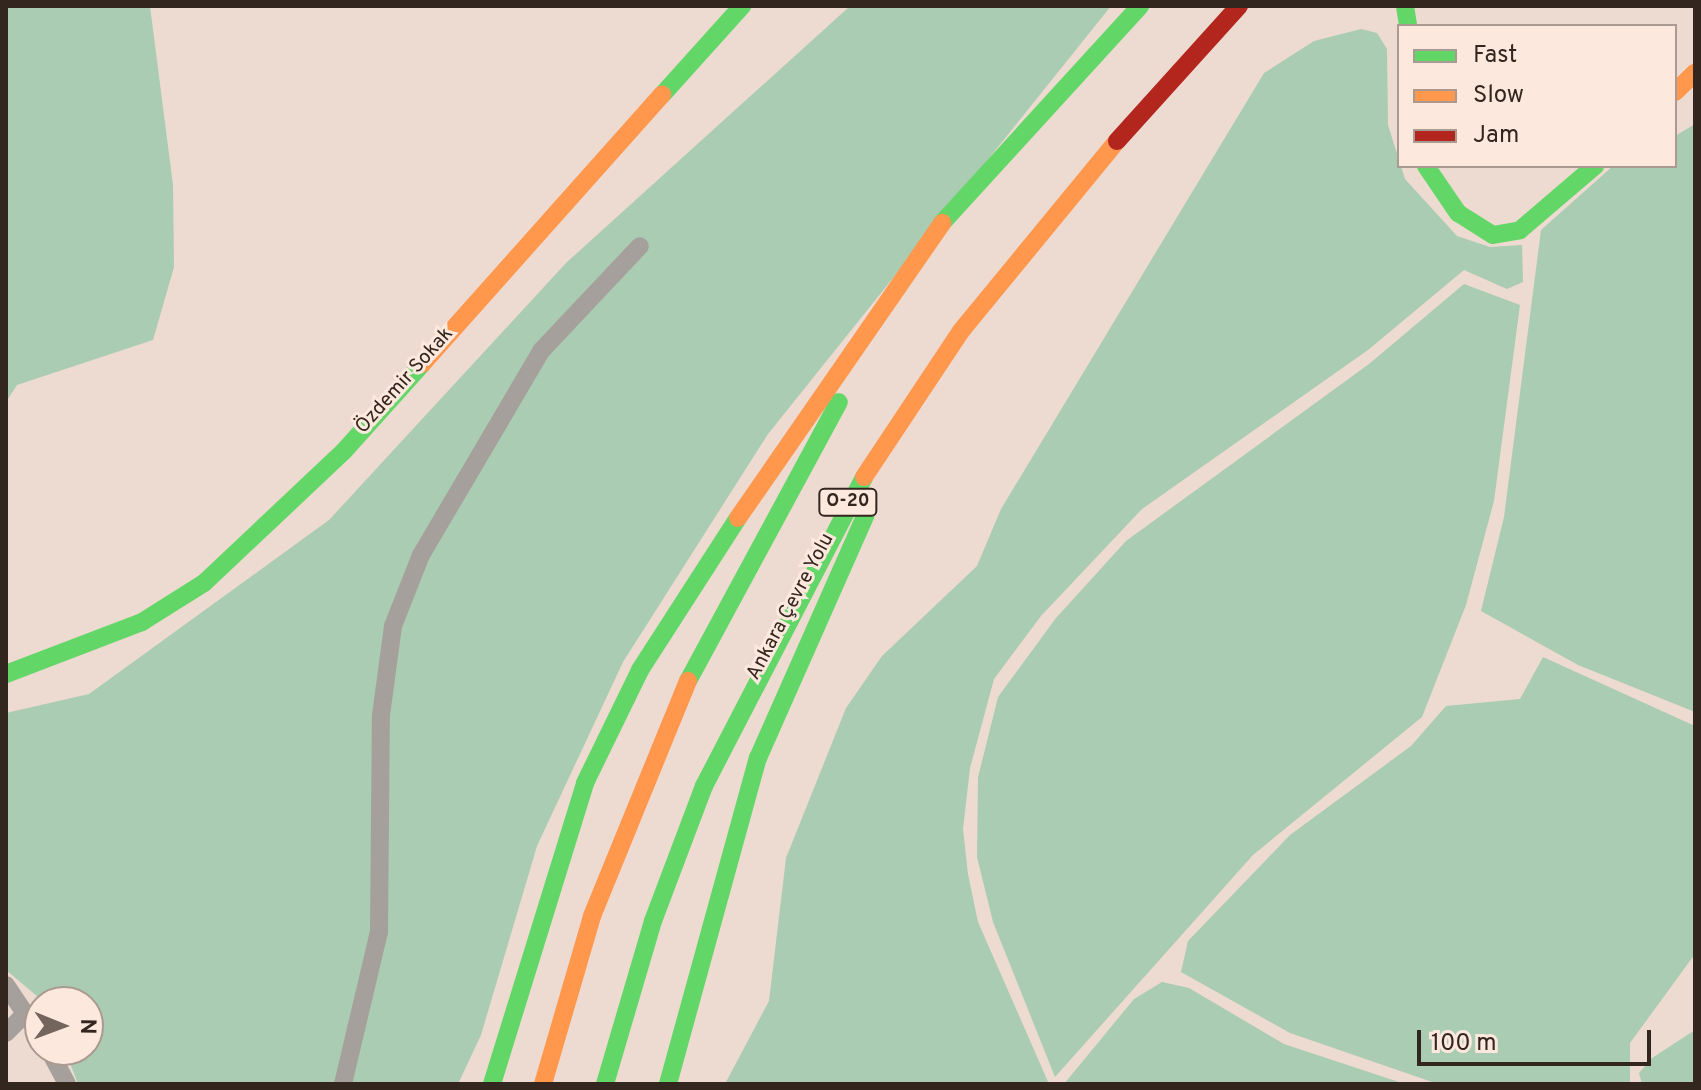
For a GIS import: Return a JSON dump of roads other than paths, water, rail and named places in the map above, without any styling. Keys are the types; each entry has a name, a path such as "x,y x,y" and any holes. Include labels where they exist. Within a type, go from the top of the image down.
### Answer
{"main road":[{"name":"Özdemir Sokak","path":"6,674 142,622 204,583 344,451 742,6"},
{"path":"475,1084 585,783 640,670 878,308 981,177 1140,6"},
{"name":"O-20","path":"543,1084 592,916 653,759 720,611 806,455 967,218 1156,6"},
{"name":"Ankara Çevre Yolu","path":"605,1084 686,830 747,690 825,541 961,331 1171,76 1239,6"},
{"path":"1677,90 1695,73"},
{"path":"662,1084 758,758 850,544 945,384 1171,76"},
{"path":"1427,168 1464,219 1493,235 1520,230 1593,168"},
{"path":"492,1084 585,783"},
{"path":"668,1084 690,988"}],"street":[{"path":"343,1084 379,932 381,715 393,626 421,555 541,351 640,246"},
{"path":"6,985 24,1012"},
{"path":"6,1033 24,1015"},
{"path":"57,1066 67,1084"}]}
